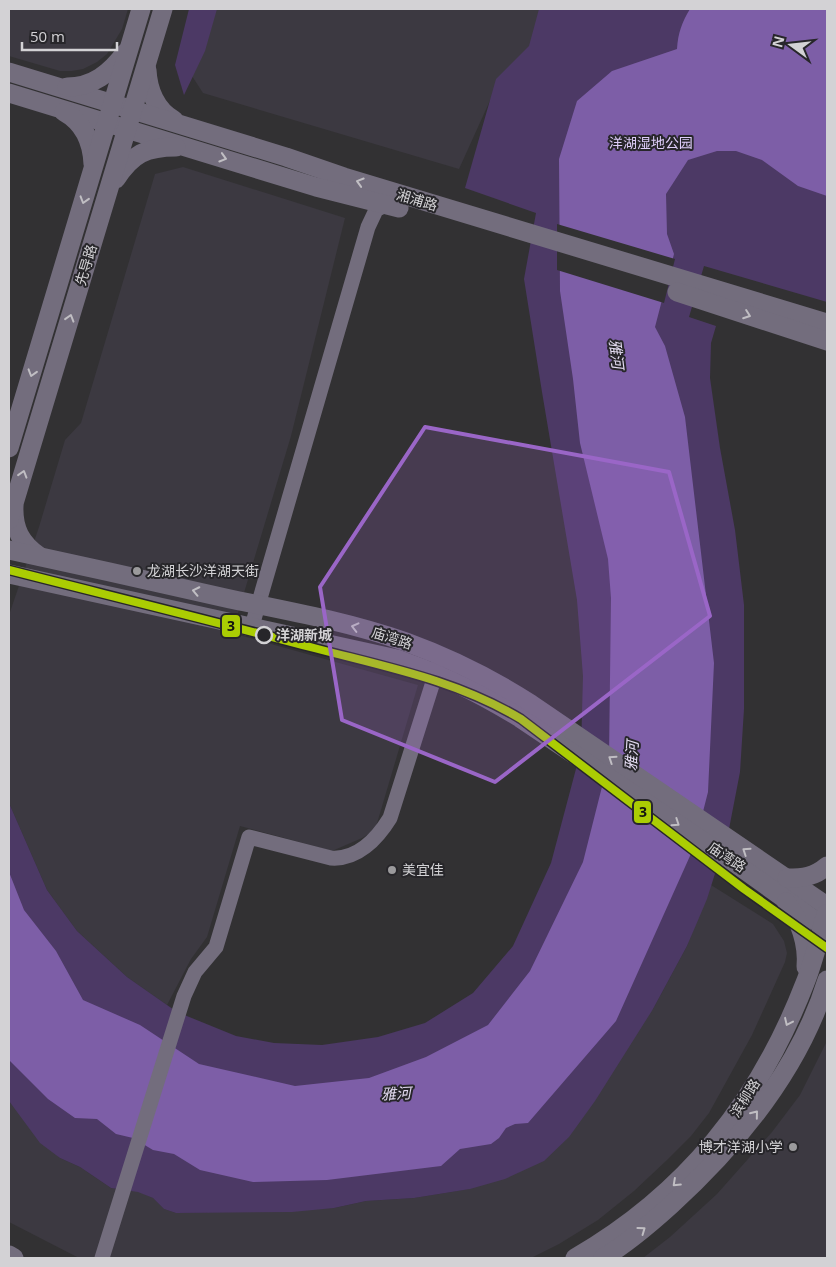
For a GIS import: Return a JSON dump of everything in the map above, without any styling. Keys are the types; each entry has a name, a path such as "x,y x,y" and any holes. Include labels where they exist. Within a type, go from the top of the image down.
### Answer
{"main road":[{"name":"先导路","path":"9,448 141,9"},
{"name":"先导路","path":"9,520 163,9"},
{"path":"53,86 75,87 90,84 103,76 116,65 126,52 133,36"},
{"path":"150,53 147,80 151,94 159,108 170,118 184,125"},
{"name":"湘浦路","path":"9,72 286,157 522,238 702,293 827,323"},
{"name":"湘浦路","path":"9,93 316,187 522,238"},
{"path":"52,106 72,116 82,127 89,141 92,154 92,173"},
{"path":"106,198 125,165 137,155 164,147 190,148"},
{"name":"湘浦路","path":"702,293 787,329 827,342"},
{"path":"15,500 16,528 25,544 40,557"},
{"name":"庙湾路","path":"9,550 364,629 406,642 441,666 462,676 495,682 531,704 783,886 826,921"},
{"name":"庙湾路","path":"9,574 397,659 441,666"},
{"path":"9,586 23,580 33,579"},
{"path":"804,987 805,946 801,928 783,886 817,874 827,866"},
{"name":"庙湾路","path":"783,886 827,906"},
{"name":"滨柳路","path":"575,1258 598,1245 651,1205 692,1167 721,1135 745,1101 780,1041 804,987 826,921"},
{"name":"滨柳路","path":"603,1258 618,1251 692,1186 760,1109 788,1068 805,1035 825,987"},
{"path":"9,1255 14,1258"}],"street":[{"path":"249,626 363,221 364,211 358,197"},
{"path":"255,604 368,227 376,210 387,204"},
{"path":"109,1258 190,997 203,967 218,941 249,837 320,857 340,859 354,854 368,845 381,832 390,818 441,666"},
{"path":"102,1258 184,996 190,981 203,967"}],"highlighted area":[{"path":"425,427 669,472 710,616 495,782 342,720 320,587"}],"shaded area":[{"path":"9,9 128,9 122,29 107,54 83,69 60,71 9,56"},
{"path":"209,9 577,9 497,85 459,169 203,93 192,76"},
{"name":"龙湖长沙洋湖天街","path":"183,167 345,218 291,436 232,633 418,685 375,830 332,851 240,826 207,937 191,959 167,1005 127,977 77,931 47,890 9,803 9,615 39,527 65,440 81,423 155,174"},
{"path":"711,885 773,924 784,941 787,953 785,962 752,1035 709,1113 691,1136 634,1191 598,1220 559,1244 531,1258 79,1258 9,1222 9,1101 60,1158 80,1167 111,1188 138,1191 153,1198 164,1209 176,1213 334,1208 366,1201 414,1198 469,1189 653,1009 687,946"},
{"name":"博才洋湖小学","path":"827,1041 827,1258 643,1258 670,1237 717,1194 772,1132 800,1095"}],"green space":[{"path":"189,9 217,9 205,51 184,95 175,65"},
{"name":"洋湖湿地公园","path":"539,9 827,9 827,302 704,266 689,317 716,326 711,343 710,378 735,530 744,605 744,709 740,772 729,829 707,899 687,946 653,1009 595,1101 569,1137 544,1161 505,1179 470,1189 414,1198 366,1201 334,1208 292,1212 176,1213 164,1209 153,1198 138,1192 111,1188 80,1167 60,1158 40,1143 9,1101 9,803 47,890 77,931 127,977 177,1012 236,1036 274,1043 322,1045 378,1037 425,1023 473,993 513,946 551,863 581,750 583,676 577,600 524,279 536,213 465,188 496,79 529,46"}],"water":[{"name":"雅河","path":"690,9 827,9 827,196 798,186 762,160 736,151 717,151 688,160 666,194 667,234 674,254 655,327 665,346 685,417 714,663 708,792 694,847 616,1021 528,1123 515,1124 506,1128 499,1138 491,1144 460,1149 441,1166 327,1180 253,1182 200,1170 174,1154 153,1150 133,1138 116,1134 97,1119 75,1118 48,1099 9,1060 9,872 24,910 56,951 83,1000 140,1025 199,1064 295,1086 369,1078 426,1057 488,1025 530,971 583,862 609,759 611,598 608,559 580,443 560,291 559,159 577,101 612,71 677,49 681,28"}],"pier":[{"path":"557,224 675,259 664,303 557,270"}],"transit line":[{"name":"3","path":"9,570 394,669 446,684 471,694 521,719 744,889 827,948"}],"place":[{"name":"龙湖长沙洋湖天街","path":"137,571"},
{"name":"洋湖新城","path":"264,635"},
{"name":"美宜佳","path":"392,870"},
{"name":"博才洋湖小学","path":"793,1147"}]}
